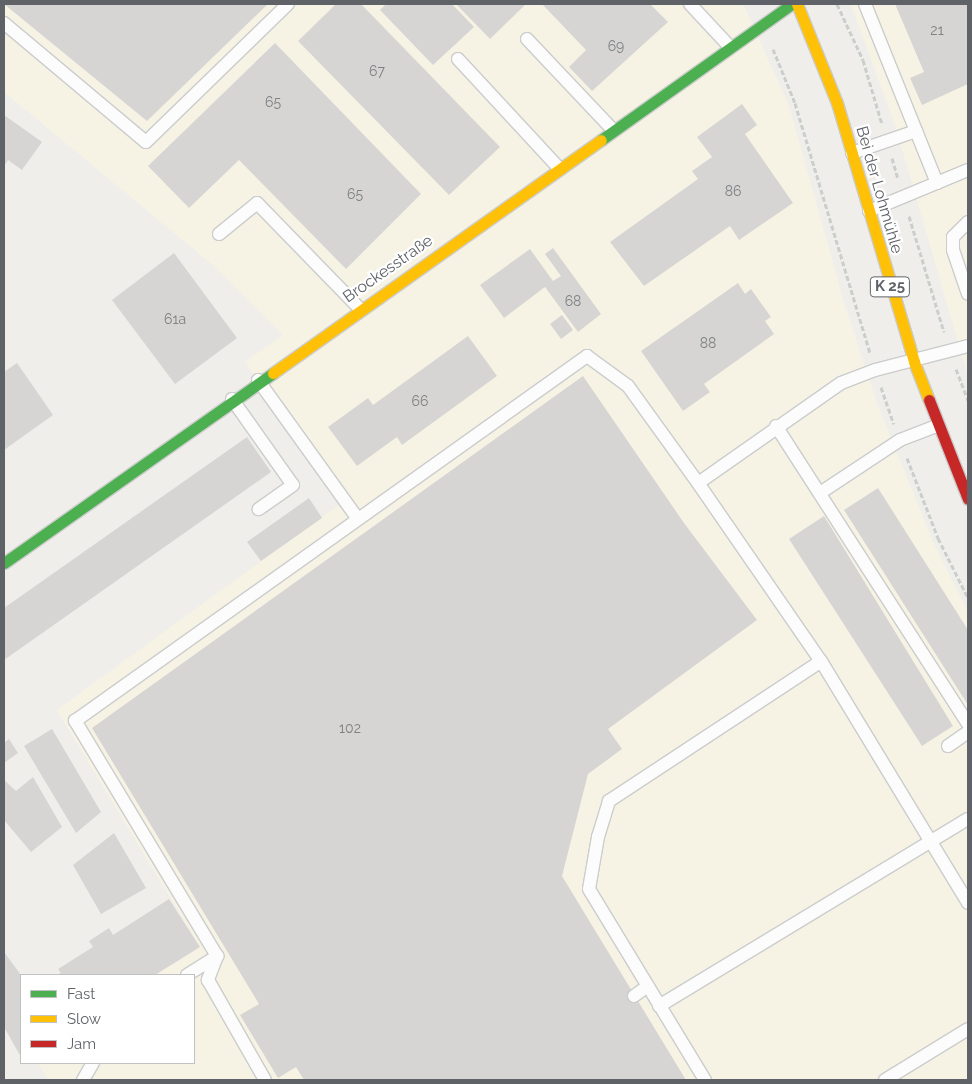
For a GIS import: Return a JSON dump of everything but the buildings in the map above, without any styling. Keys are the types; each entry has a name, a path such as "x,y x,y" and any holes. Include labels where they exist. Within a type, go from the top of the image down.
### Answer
{"street":[{"name":"Brockesstraße","path":"4,563 258,380 560,168 729,46 792,4"},
{"name":"Bei der Lohmühle","path":"797,4 821,58 852,153 914,362 937,426 968,499"}],"lane":[{"path":"4,23 146,142 288,4"},
{"path":"690,4 729,46"},
{"path":"865,4 937,183"},
{"path":"527,40 613,130"},
{"path":"458,59 560,168"},
{"path":"852,153 916,131"},
{"path":"869,211 968,170"},
{"path":"218,234 257,203 360,309"},
{"path":"968,222 957,230 953,244 955,264 968,294"},
{"path":"698,483 822,394 875,370 914,362 968,346"},
{"path":"217,956 75,721 587,356 628,386 698,483 821,661 968,903"},
{"path":"258,380 358,519"},
{"path":"232,399 293,485 259,509"},
{"path":"776,426 968,724"},
{"path":"820,493 900,440 937,426"},
{"path":"705,1080 589,889 609,801 821,661"},
{"path":"948,746 968,732"},
{"path":"659,1006 968,819"},
{"path":"189,974 217,956"},
{"path":"217,956 208,980 265,1080"},
{"path":"634,996 648,986"},
{"path":"885,1080 968,1029"},
{"path":"83,1080 92,1064"}],"path":[{"path":"762,23 796,104 875,370 900,440 938,538 968,598"}],"shaded area":[{"path":"4,4 743,4 789,106 845,306 878,406 933,542 968,612 968,1080 48,1080 39,1064 195,1064 195,974 157,974 200,947 57,710 344,501 245,362 283,335 213,265 4,92"},
{"path":"851,4 968,4 968,376 896,128"}],"traffic: fast":[{"path":"601,140 792,4"},
{"path":"4,563 273,373"}],"traffic: slow":[{"path":"797,4 837,103 914,362 929,400"},
{"path":"273,373 601,140"}],"traffic: jam":[{"path":"929,400 968,499"}]}
